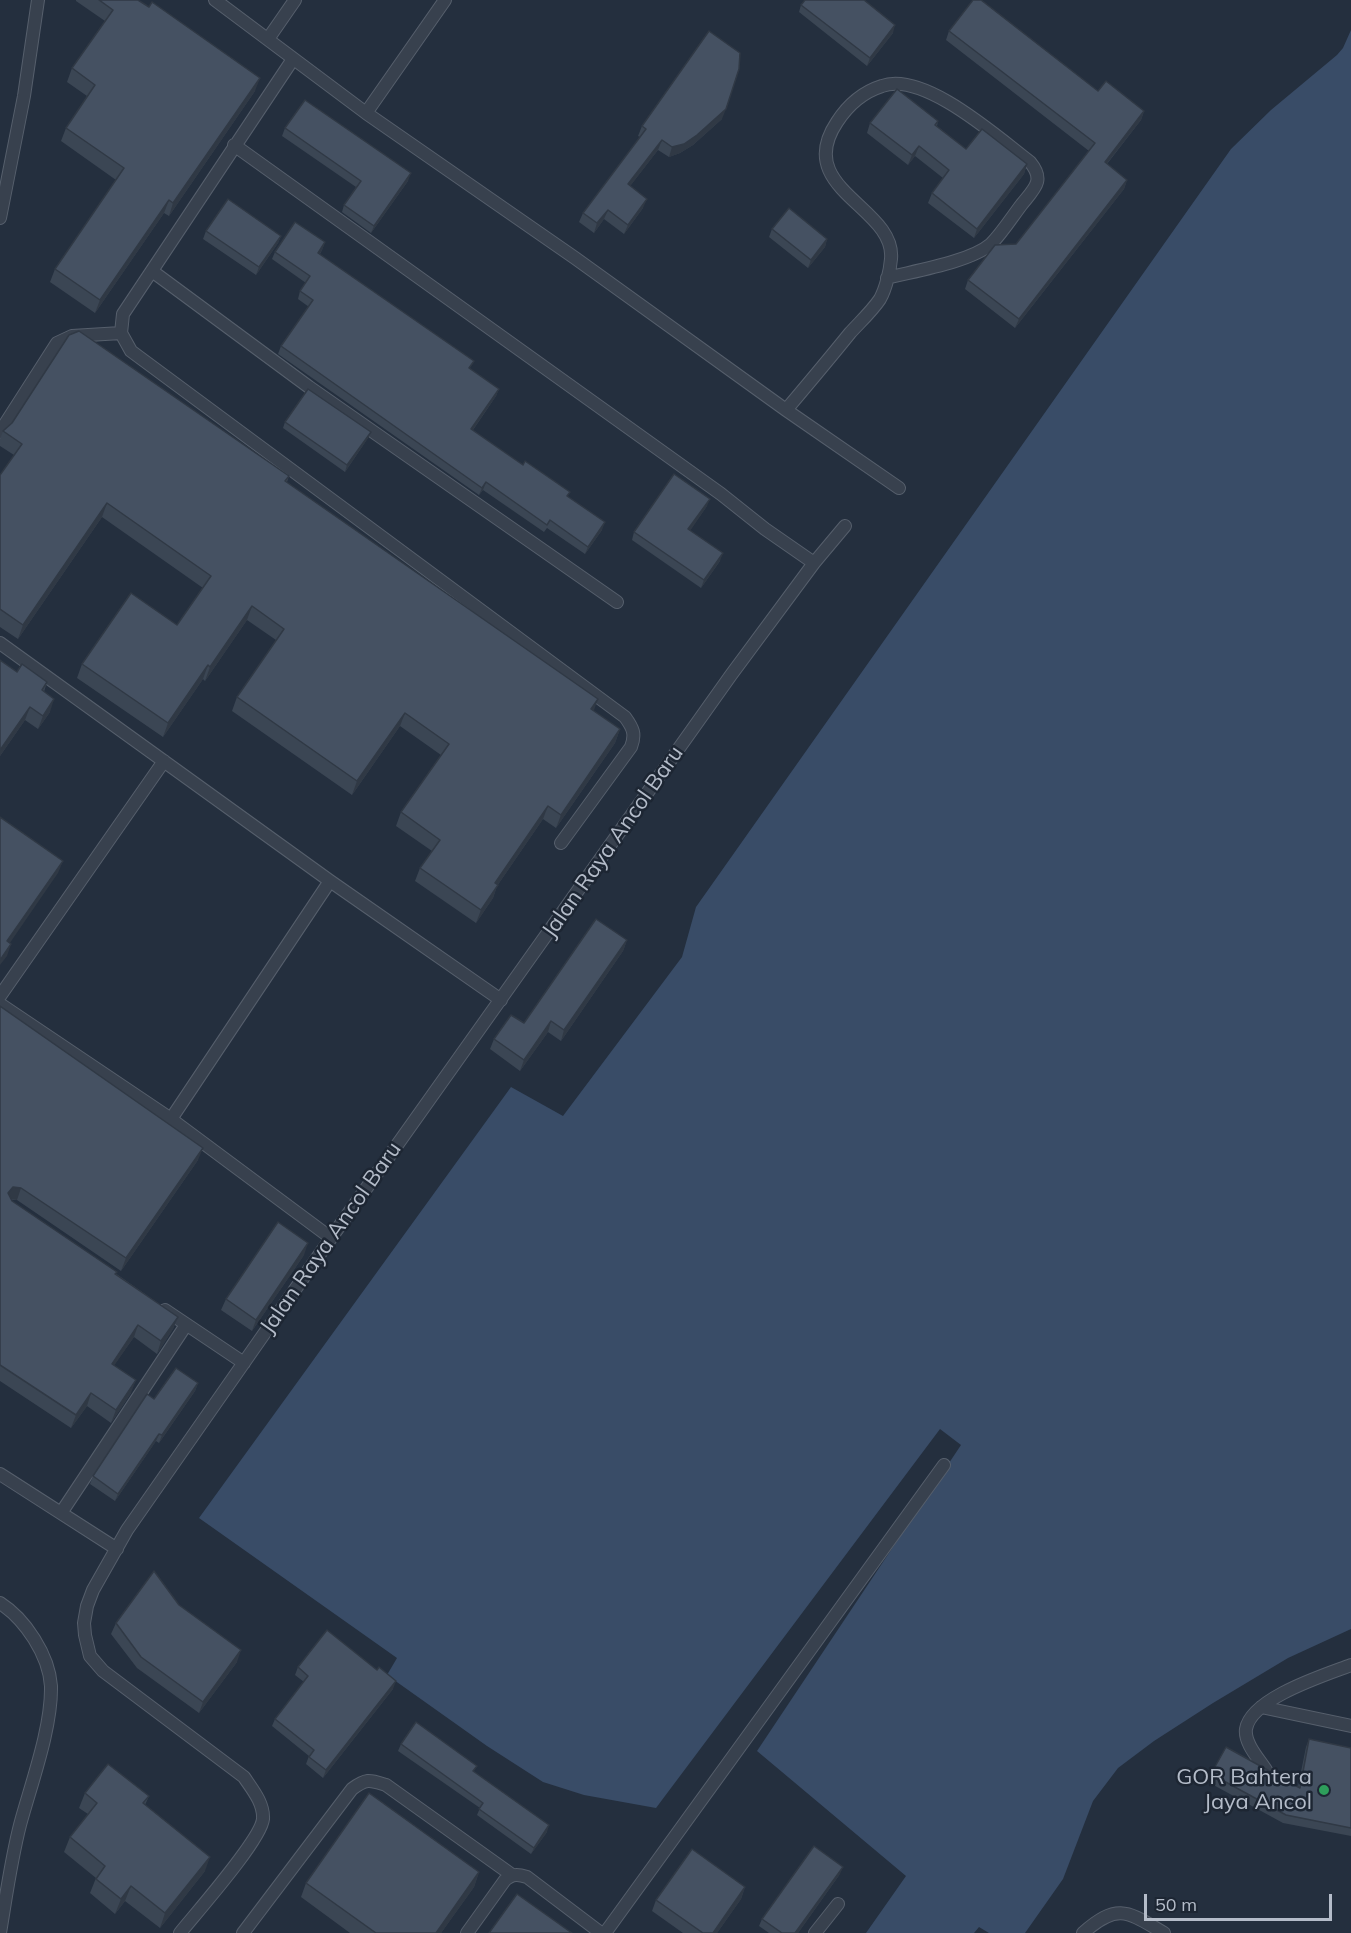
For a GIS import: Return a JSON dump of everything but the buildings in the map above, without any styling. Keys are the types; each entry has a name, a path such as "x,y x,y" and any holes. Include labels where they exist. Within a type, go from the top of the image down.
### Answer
{"lane":[{"path":"0,218 24,96 38,0"},
{"path":"215,0 366,113 555,244 898,488"},
{"path":"268,39 295,0"},
{"path":"366,113 446,0"},
{"path":"293,59 123,314 122,333 131,351 625,717 633,727 635,738 631,747 561,843"},
{"path":"786,410 880,298 891,261 891,246 885,231 833,178 826,155 830,132 846,109 868,90 889,83 903,83 920,87 945,100 1030,162 1038,171 1039,179 1033,191 990,244 964,257 886,278"},
{"path":"234,145 814,563"},
{"path":"152,271 309,387 617,602"},
{"path":"0,432 57,343 72,336 122,333"},
{"name":"Jalan Raya Ancol Baru","path":"180,1933 255,1839 263,1819 257,1796 244,1777 103,1671 90,1656 84,1623 93,1590 127,1530 331,1238 731,675 814,563 845,526"},
{"path":"0,644 330,881 501,1000"},
{"path":"0,996 164,761"},
{"path":"171,1119 330,881"},
{"path":"0,1004 171,1119 331,1238"},
{"path":"157,1305 244,1363"},
{"path":"61,1513 186,1325"},
{"path":"243,1933 352,1788 361,1782 370,1780 386,1785 512,1875 527,1877 603,1933 944,1465"},
{"path":"0,1474 117,1549"},
{"path":"0,1603 29,1629 42,1654 51,1685 48,1718 19,1829 0,1933"},
{"path":"1266,1770 1247,1741 1246,1729 1261,1707 1272,1698 1351,1665"},
{"path":"1261,1707 1351,1726"},
{"path":"467,1933 505,1880 512,1875"},
{"path":"815,1933 838,1904"},
{"path":"1083,1933 1097,1921 1113,1913 1133,1914 1164,1933"}],"water":[{"path":"1351,30 1351,1629 1288,1658 1154,1741 1118,1768 1093,1801 1063,1879 1025,1933 989,1933 979,1927 974,1933 866,1933 906,1876 757,1751 961,1445 940,1429 656,1808 584,1795 543,1782 487,1746 387,1675 397,1658 199,1518 511,1087 563,1116 682,957 696,907 1231,149 1271,110 1337,55 1343,48"}],"place":[{"name":"GOR Bahtera Jaya Ancol","path":"1324,1790"}]}
